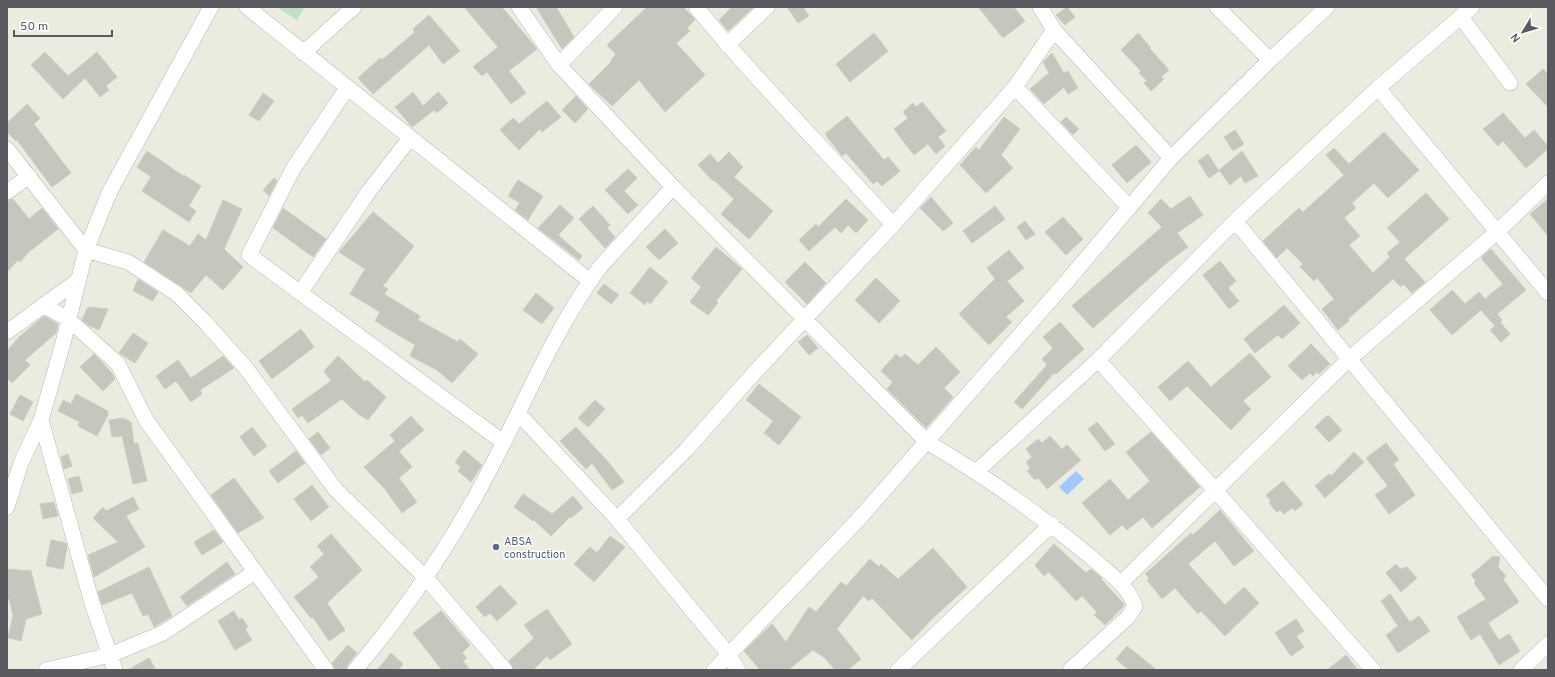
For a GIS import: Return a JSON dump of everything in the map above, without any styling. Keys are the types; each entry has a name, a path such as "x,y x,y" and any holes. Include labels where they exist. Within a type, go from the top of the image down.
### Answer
{"street":[{"path":"7,507 21,463 41,420 86,250 110,191 211,7"},
{"path":"247,7 590,281"},
{"path":"303,53 354,7"},
{"path":"519,7 559,65 673,187 927,442 977,471 1052,524 1121,583 1131,595 1135,606 1128,617 1070,670"},
{"path":"559,65 615,7"},
{"path":"696,7 728,45 894,225"},
{"path":"728,45 767,7"},
{"path":"1217,7 1270,60"},
{"path":"714,670 857,521 927,442 1171,158 1270,60 1327,7"},
{"path":"1045,10 1054,30 1171,158"},
{"path":"977,471 1098,360 1236,221 1378,88 1467,12 1510,83"},
{"path":"616,519 686,450 894,225 1015,87 1054,30"},
{"path":"1015,87 1129,207"},
{"path":"347,88 293,169 248,255 503,442"},
{"path":"1378,88 1548,293"},
{"path":"300,293 369,191 410,138"},
{"path":"7,149 86,250 128,262 176,293 205,322 245,367 336,490 425,578 505,670"},
{"path":"7,192 29,176"},
{"path":"1121,583 1349,359 1497,232 1548,183"},
{"path":"355,670 389,629 425,578 474,499 562,328 590,281 600,267 673,187"},
{"path":"1236,221 1548,599"},
{"path":"7,332 77,281"},
{"path":"43,305 68,319 118,364 146,420 326,670"},
{"path":"1098,360 1215,490 1373,670"},
{"path":"518,412 616,519 729,655 738,670"},
{"path":"41,420 92,603 116,670"},
{"path":"898,670 1052,524"},
{"path":"46,670 110,655 163,633 255,572"},
{"path":"1521,670 1548,644"}],"green space":[{"path":"277,7 305,7 297,20"}],"water":[{"path":"1076,471 1084,479 1067,495 1059,487"}],"building":[{"path":"464,7 502,7 537,49 509,71 526,93 511,104 487,72 482,76 473,67 498,47"},
{"path":"536,7 556,7 574,37 562,49"},
{"path":"647,7 683,7 693,17 695,20 687,28 690,31 676,43 705,75 665,112 639,80 612,106 589,84 612,61 611,60 616,54 607,45"},
{"path":"732,7 754,7 728,31 719,20"},
{"path":"787,7 803,7 809,16 798,23"},
{"path":"978,7 1014,7 1025,21 1003,38"},
{"path":"1067,7 1075,17 1065,25 1056,15"},
{"path":"429,15 460,51 443,64 429,45 373,94 358,78 380,58 382,60 415,32 413,29"},
{"path":"874,33 888,51 850,82 836,64"},
{"path":"1138,33 1169,70 1161,77 1164,79 1151,91 1144,83 1147,81 1139,73 1141,71 1121,50"},
{"path":"45,52 68,76 97,52 117,77 106,86 109,90 100,97 85,78 63,99 31,65"},
{"path":"1052,53 1064,73 1068,71 1078,88 1068,94 1064,87 1044,104 1030,89 1049,73 1043,62"},
{"path":"1543,69 1548,74 1548,107 1526,84"},
{"path":"413,92 423,106 438,92 448,103 437,113 434,110 412,127 395,107"},
{"path":"263,93 274,101 259,121 249,115"},
{"path":"576,96 588,109 575,123 562,110"},
{"path":"547,101 561,117 542,132 540,129 519,150 500,130 513,118 519,124"},
{"path":"922,102 946,131 938,137 945,146 936,154 928,144 914,155 894,129 908,118 903,112 913,103 916,107"},
{"path":"27,104 40,118 34,124 71,173 52,187 17,140 16,141 7,132 7,123"},
{"path":"1503,113 1525,138 1534,130 1548,146 1548,149 1526,168 1503,141 1498,146 1483,129"},
{"path":"847,116 884,160 888,157 900,171 882,186 877,181 873,184 846,153 842,156 825,134"},
{"path":"1004,117 1020,129 1001,155 1013,168 986,193 960,165 976,147 979,150"},
{"path":"1066,117 1079,129 1073,135 1061,122"},
{"path":"1235,130 1244,144 1233,151 1224,137"},
{"path":"1384,132 1419,170 1388,198 1374,183 1352,203 1356,208 1344,218 1360,236 1349,245 1373,273 1390,257 1387,253 1400,242 1387,228 1426,193 1449,219 1404,259 1425,282 1412,293 1403,284 1401,287 1393,279 1348,319 1349,321 1338,330 1322,309 1334,299 1317,278 1314,281 1300,267 1303,264 1287,248 1277,258 1263,241 1299,208 1303,212 1344,175 1326,155 1334,148 1349,164"},
{"path":"1136,145 1151,162 1127,183 1112,165"},
{"path":"147,151 183,176 184,175 201,186 189,206 196,211 189,222 142,191 151,177 137,167"},
{"path":"1242,151 1258,176 1245,183 1241,176 1230,185 1219,170"},
{"path":"729,152 743,167 734,177 773,211 749,239 721,214 734,199 714,180 713,181 698,165 710,154 718,163"},
{"path":"1208,154 1219,171 1209,178 1198,161"},
{"path":"628,169 637,178 624,191 638,205 628,214 605,190"},
{"path":"274,178 277,181 269,196 263,190"},
{"path":"518,180 543,196 528,220 515,210 520,203 508,196"},
{"path":"1190,196 1203,215 1177,233 1188,247 1169,261 1093,328 1072,306 1162,227 1148,213 1161,199 1171,209"},
{"path":"931,197 953,223 943,231 920,208"},
{"path":"13,199 29,219 42,208 58,229 29,252 20,262 18,260 7,272 7,201"},
{"path":"846,199 868,220 856,233 848,225 841,233 835,227 809,251 799,240 816,224 818,227"},
{"path":"1548,199 1548,236 1530,214"},
{"path":"223,200 242,209 224,249 243,267 223,290 206,275 191,293 144,262 163,230 190,246 198,234 206,240"},
{"path":"560,205 574,218 558,235 582,256 579,260 538,228"},
{"path":"593,206 610,225 607,228 615,237 605,248 579,219"},
{"path":"995,206 1005,219 972,243 963,231"},
{"path":"283,208 326,239 313,257 273,228"},
{"path":"373,212 414,246 383,286 388,289 384,294 420,316 418,320 458,342 460,339 478,354 452,383 437,370 410,356 415,345 375,321 380,312 350,294 365,269 339,252"},
{"path":"1063,217 1083,239 1066,255 1045,232"},
{"path":"1025,221 1035,234 1026,240 1017,227"},
{"path":"665,229 678,243 659,260 646,247"},
{"path":"716,247 742,269 716,301 718,303 708,315 690,302 701,287 691,278"},
{"path":"1491,249 1526,290 1497,314 1502,320 1500,322 1510,334 1501,342 1490,330 1495,326 1481,310 1452,335 1430,310 1452,290 1465,304 1479,292 1485,299 1503,284 1481,258"},
{"path":"1009,250 1024,268 1007,281 1024,301 1006,317 1012,322 989,345 959,314 995,279 987,268"},
{"path":"1220,261 1236,281 1228,288 1239,301 1229,309 1203,275"},
{"path":"805,262 826,283 807,304 785,282"},
{"path":"650,267 668,282 650,304 647,301 645,305 630,293"},
{"path":"876,278 900,301 879,323 855,300"},
{"path":"138,279 158,292 153,301 133,291"},
{"path":"604,284 619,295 611,304 597,293"},
{"path":"536,293 554,308 542,324 523,310"},
{"path":"1284,305 1300,323 1282,339 1278,335 1255,353 1244,339"},
{"path":"88,307 108,309 99,330 88,325 82,320"},
{"path":"44,316 58,324 56,333 25,360 30,365 12,383 7,378 7,351 19,337"},
{"path":"1060,322 1084,349 1056,374 1054,373 1022,409 1014,402 1047,365 1042,359 1053,348 1043,337"},
{"path":"301,329 314,347 272,379 259,361"},
{"path":"133,333 148,343 135,363 119,353"},
{"path":"807,335 818,348 809,355 798,342"},
{"path":"1311,344 1330,364 1319,374 1317,372 1313,376 1310,373 1302,380 1288,366"},
{"path":"936,347 960,372 944,388 953,397 926,428 887,389 893,382 881,371 896,354 901,358 905,354 918,365"},
{"path":"1250,353 1271,377 1243,401 1251,409 1231,430 1187,386 1170,401 1158,387 1188,361 1211,387"},
{"path":"94,354 112,373 115,379 103,391 80,367"},
{"path":"223,356 234,368 200,390 202,394 191,402 176,381 165,389 156,376 178,360 191,378"},
{"path":"338,356 365,382 367,380 386,397 368,420 358,414 342,399 308,423 302,415 298,418 292,409 331,381 324,371"},
{"path":"759,384 801,417 779,445 764,433 773,421 746,400"},
{"path":"76,394 108,411 108,415 97,436 78,426 80,422 58,411 63,400 71,404"},
{"path":"20,395 33,402 23,421 10,414"},
{"path":"595,400 605,409 588,427 578,418"},
{"path":"1328,415 1342,430 1329,442 1315,427"},
{"path":"411,416 424,430 399,451 412,467 399,478 417,502 402,513 385,489 364,467 395,441 390,435"},
{"path":"123,418 131,422 134,444 138,443 147,481 133,484 122,436 112,437 109,420"},
{"path":"1097,422 1115,444 1105,451 1088,429"},
{"path":"252,427 267,446 254,456 240,437"},
{"path":"576,427 624,482 612,490 592,463 586,469 560,441"},
{"path":"318,432 330,448 321,455 309,439"},
{"path":"1151,432 1200,487 1152,528 1143,517 1127,530 1122,525 1110,535 1082,503 1110,479 1128,500 1150,481 1126,452"},
{"path":"1050,436 1062,449 1067,445 1081,460 1047,489 1038,478 1035,480 1027,471 1030,468 1026,462 1032,457 1026,449 1038,439 1042,443"},
{"path":"1386,443 1399,460 1393,464 1415,495 1389,514 1375,495 1388,486 1366,458"},
{"path":"464,450 482,465 471,482 458,471 461,467 455,462"},
{"path":"296,451 305,463 278,483 269,471"},
{"path":"1354,452 1364,462 1325,498 1315,486 1329,474 1331,476"},
{"path":"68,454 72,466 64,469 61,457"},
{"path":"79,476 83,491 72,494 68,479"},
{"path":"234,478 264,518 238,533 211,495"},
{"path":"1283,481 1303,504 1295,511 1292,508 1284,514 1280,510 1277,512 1269,503 1271,501 1266,495"},
{"path":"312,485 329,507 311,521 294,499"},
{"path":"523,494 552,514 573,496 583,508 571,518 570,517 551,536 534,520 533,521 514,507"},
{"path":"133,497 139,509 126,516 145,547 94,577 88,555 118,542 93,518 103,507 106,511"},
{"path":"54,502 58,516 43,519 40,504"},
{"path":"1220,510 1254,551 1234,566 1215,541 1188,564 1225,605 1244,587 1259,603 1225,636 1201,611 1198,614 1175,588 1162,599 1147,580 1149,578 1145,574 1191,533 1193,535"},
{"path":"214,530 223,542 202,555 194,542"},
{"path":"331,534 362,570 327,603 345,630 329,641 313,617 311,618 294,597 319,577 310,567 324,554 317,546"},
{"path":"610,536 625,547 594,582 574,564 590,547 597,553"},
{"path":"51,540 66,543 67,547 63,569 46,566"},
{"path":"1054,544 1086,573 1091,569 1102,578 1101,579 1124,604 1124,606 1105,625 1094,615 1097,612 1082,596 1076,601 1049,572 1044,576 1035,565"},
{"path":"933,548 967,587 933,618 912,640 872,598 869,601 863,596 837,629 861,659 848,670 835,670 825,658 813,650 788,670 760,670 744,651 772,624 786,642 809,607 816,612 841,582 846,586 870,559 879,567 881,564 898,579"},
{"path":"1493,556 1500,557 1498,567 1506,576 1503,579 1519,602 1488,623 1499,640 1509,634 1520,651 1499,665 1480,634 1471,640 1457,617 1486,599 1474,583 1476,581 1471,575"},
{"path":"227,562 235,574 187,606 180,597"},
{"path":"1396,564 1400,569 1407,567 1417,578 1401,592 1386,573"},
{"path":"149,567 172,616 154,627 148,614 143,616 132,593 102,605 98,592"},
{"path":"7,569 31,571 42,614 26,619 21,641 8,638 13,615 9,599 7,600"},
{"path":"500,585 517,603 497,621 490,613 485,617 476,607"},
{"path":"1390,594 1410,622 1419,616 1430,631 1398,653 1386,635 1398,626 1381,601"},
{"path":"547,609 572,644 550,660 547,656 533,670 514,670 509,661 534,638 524,625"},
{"path":"234,611 239,620 242,618 248,627 245,629 252,640 235,650 218,621"},
{"path":"441,611 470,645 462,653 467,658 463,661 470,670 442,670 413,633"},
{"path":"1296,619 1304,631 1296,636 1304,647 1291,656 1275,633"},
{"path":"348,645 357,653 348,664 346,670 335,670 332,663"},
{"path":"1127,646 1157,670 1129,670 1116,659"},
{"path":"391,653 403,664 398,670 377,670"},
{"path":"1346,655 1358,670 1327,670"},
{"path":"149,658 156,670 128,670"}],"place":[{"name":"ABSA construction","path":"496,547"}]}
